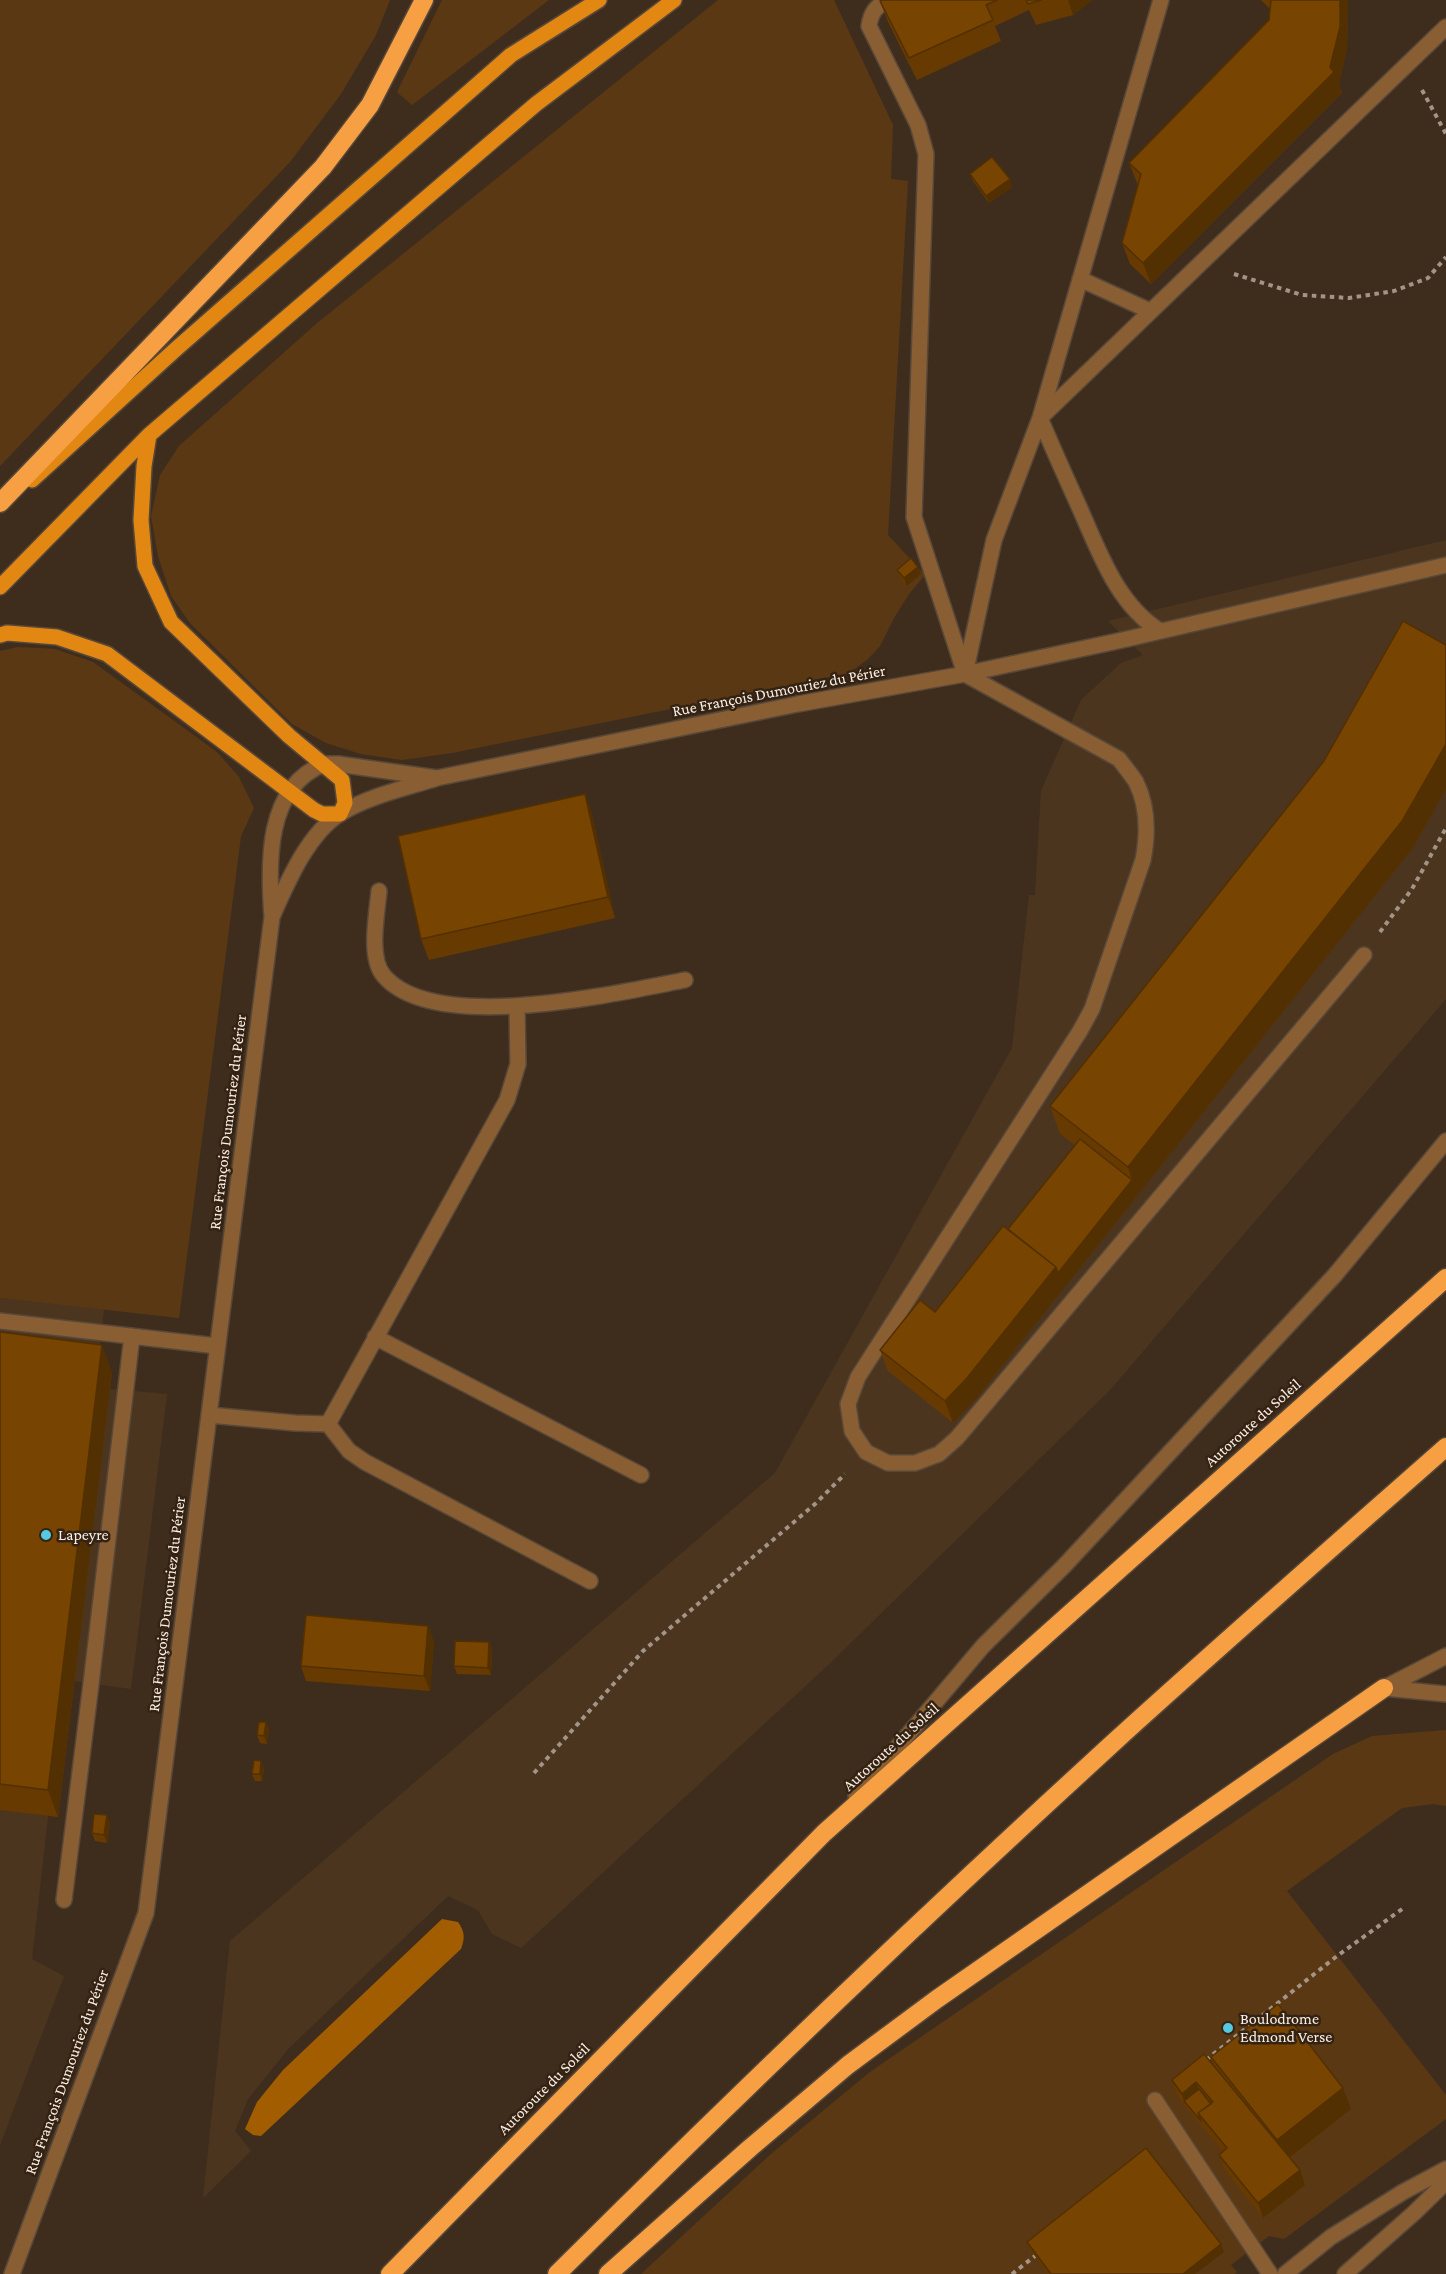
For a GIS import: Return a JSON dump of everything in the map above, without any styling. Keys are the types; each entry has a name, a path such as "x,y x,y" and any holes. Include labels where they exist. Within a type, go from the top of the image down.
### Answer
{"highway":[{"path":"0,503 322,167 370,105 424,0"},
{"name":"Autoroute du Soleil","path":"390,2274 824,1833 1446,1278"},
{"path":"557,2274 676,2155 1105,1751 1446,1447"},
{"path":"608,2274 848,2065 937,1999 1384,1688"}],"main road":[{"path":"0,510 176,349 511,55 599,0"},
{"path":"0,587 149,435 536,104 674,0"},
{"path":"0,635 7,633 57,637 107,654 288,792 322,814 339,814 345,803 342,780 289,736 171,622 146,566 141,520 144,466 149,435"}],"street":[{"path":"888,0 879,5 871,14 869,26 918,125 926,154 914,517 965,674 1119,759 1136,782 1145,813 1148,836 1143,860 1088,1016 858,1377 848,1404 852,1431 866,1452 888,1463 915,1463 939,1454 957,1438 1364,955"},
{"path":"965,674 994,540 1040,418 1161,0"},
{"path":"1040,418 1446,27"},
{"path":"1080,279 1150,311"},
{"path":"1040,418 1113,581 1138,614 1160,631"},
{"name":"Rue François Dumouriez du Périer","path":"272,917 284,889 308,849 322,830 339,814 363,802 437,778 798,704 965,674 1128,639 1446,565"},
{"name":"Rue François Dumouriez du Périer","path":"12,2274 146,1913 272,917 271,848 278,818 288,792 298,780 310,769 324,764 437,778"},
{"path":"379,891 374,949 383,975 407,993 442,1004 517,1006 579,1000 685,981"},
{"path":"328,1424 507,1100 518,1064 517,1006"},
{"path":"824,1833 983,1646 1064,1566 1335,1275 1446,1141"},
{"path":"0,1322 217,1346"},
{"path":"64,1900 132,1336"},
{"path":"375,1337 641,1475"},
{"path":"209,1414 328,1424"},
{"path":"328,1424 349,1451 365,1462 590,1581"},
{"path":"1384,1688 1446,1656"},
{"path":"1384,1688 1446,1694"},
{"path":"1155,2100 1270,2274"},
{"path":"1285,2274 1331,2237 1403,2192 1446,2169"},
{"path":"1345,2274 1446,2182"}],"path":[{"path":"1408,63 1446,134"},
{"path":"1199,263 1302,295 1349,298 1394,291 1428,278 1446,257"},
{"path":"1364,955 1412,890 1446,828"},
{"path":"534,1773 643,1651 815,1504 866,1452"},
{"path":"1201,2064 1337,1956 1405,1907"},
{"path":"1012,2274 1035,2256"}],"shaded area":[{"path":"0,0 390,0 376,35 341,94 290,162 0,466"},
{"path":"442,0 549,0 412,105 397,92"},
{"path":"718,0 834,0 893,125 891,179 908,181 888,535 925,575 909,594 880,646 868,659 849,673 452,753 402,760 361,754 326,743 292,724 190,623 171,596 158,556 151,516 160,475 179,446 316,324"},
{"path":"1446,540 1446,999 1109,1391 826,1667 521,1948 492,1934 478,1910 448,1896 288,2049 248,2099 235,2131 251,2151 203,2198 230,1941 775,1473 1012,1048 1029,895 1035,895 1041,791 1081,700 1121,663 1143,655 1108,621"},
{"path":"18,647 55,649 93,662 217,752 239,777 254,808 241,836 179,1318 0,1298 0,651"},
{"path":"0,1298 104,1309 97,1370 112,1372 110,1389 167,1394 131,1689 74,1681 58,1817 48,1816 32,1959 64,1976 0,2145"},
{"name":"Boulodrome Edmond Verse","path":"1446,1730 1446,1806 1433,1804 1402,1808 1287,1891 1446,2095 1446,2119 1284,2239 1269,2236 1231,2265 1237,2272 1234,2274 641,2274 772,2153 870,2072 1333,1754 1372,1736"},
{"path":"442,1919 458,1922 464,1935 461,1949 261,2136 253,2135 245,2129 257,2102 283,2070"}],"building":[{"path":"997,0 986,5 993,20 909,58 880,1"},
{"path":"1026,0 1041,0 1028,4"},
{"path":"1271,0 1340,0 1340,27 1330,67 1334,72 1143,263 1122,243 1141,174 1129,163 1269,20"},
{"path":"992,157 1010,179 986,196 970,174"},
{"path":"911,558 918,567 904,578 897,570"},
{"path":"1403,621 1446,645 1446,744 1402,821 1128,1167 1050,1106 1324,761"},
{"path":"585,794 608,897 421,939 398,836"},
{"path":"1080,1139 1132,1180 1058,1273 1056,1267 1008,1229"},
{"path":"1003,1226 1056,1267 967,1378 945,1401 880,1350 920,1300 935,1312"},
{"name":"Lapeyre","path":"0,1332 102,1345 48,1790 0,1784"},
{"path":"306,1615 428,1626 424,1676 301,1666"},
{"path":"455,1641 489,1642 488,1668 454,1666"},
{"path":"259,1722 266,1722 264,1736 257,1735"},
{"path":"254,1760 261,1761 260,1774 252,1774"},
{"path":"94,1814 107,1815 104,1835 92,1833"},
{"path":"1278,2004 1343,2088 1277,2140 1211,2057"},
{"path":"1204,2054 1300,2170 1258,2203 1219,2155 1227,2148 1198,2113 1213,2102 1196,2082 1182,2094 1172,2080"},
{"path":"1199,2089 1211,2104 1198,2113 1201,2121 1184,2101"},
{"path":"1146,2148 1221,2244 1183,2274 1051,2274 1027,2242"}],"place":[{"name":"Lapeyre","path":"46,1535"},
{"name":"Boulodrome Edmond Verse","path":"1228,2028"}]}
